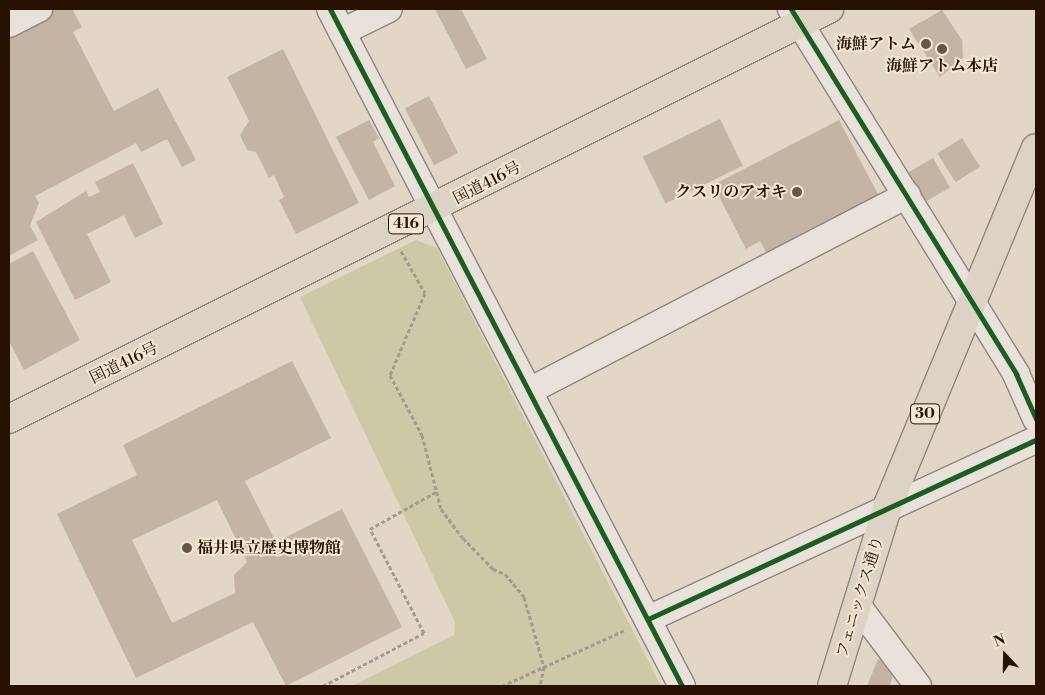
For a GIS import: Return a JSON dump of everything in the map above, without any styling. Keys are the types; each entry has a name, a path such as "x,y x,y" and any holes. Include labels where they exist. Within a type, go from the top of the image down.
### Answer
{"main road":[{"name":"国道416号","path":"9,419 435,210 796,16 829,9"},
{"name":"フェニックス通り","path":"832,686 888,505 1036,148"}],"street":[{"path":"9,24 39,9"},
{"path":"330,9 682,686"},
{"path":"342,32 389,9"},
{"path":"796,16 972,300 1016,374 1036,419"},
{"path":"529,391 907,195"},
{"path":"648,619 888,505 1036,440"},
{"path":"858,606 918,686"}],"path":[{"path":"400,248 425,293 390,375 422,435 441,509 463,538 493,570 505,574 524,597 544,667 540,686"},
{"path":"323,686 424,633 370,529 436,492"},
{"path":"502,686 648,619"}],"shaded area":[{"path":"416,240 437,248 661,686 352,686 454,635 455,622 300,297"}],"building":[{"path":"57,9 72,9 82,27 73,32 114,111 158,88 196,160 182,167 167,139 141,152 136,143 35,196 39,203 30,226 38,240 9,256 9,34"},
{"path":"435,9 461,9 487,59 466,69"},
{"name":"海鮮アトム本店","path":"942,10 962,40 963,58 940,77 909,29"},
{"path":"283,49 359,203 296,234 279,200 284,197 274,175 269,178 256,152 247,150 240,135 249,121 227,77"},
{"path":"429,96 458,153 434,165 405,108"},
{"path":"720,119 743,166 665,203 643,157"},
{"path":"369,120 379,138 373,142 395,186 369,200 336,137"},
{"name":"クスリのアオキ","path":"839,120 881,200 769,258 760,241 746,249 713,185"},
{"path":"962,138 980,167 955,182 937,153"},
{"path":"933,158 950,187 924,202 907,173"},
{"path":"133,163 163,224 135,238 124,215 87,234 111,282 75,300 36,222 86,191 89,197 100,192 95,182"},
{"path":"33,251 80,340 24,370 9,341 9,264"},
{"path":"292,361 331,438 245,481 276,542 342,509 402,627 286,686 253,622 136,678 57,514 137,475 123,445","holes":["217,500 247,562 234,575 235,593 172,623 132,540"]},
{"path":"878,659 895,666 890,686 867,686"}],"cycle path":[{"path":"330,9 682,686"},
{"path":"791,9 1016,374 1036,419"},
{"path":"648,619 1036,440"}],"place":[{"name":"海鮮アトム","path":"926,44"},
{"name":"海鮮アトム本店","path":"942,49"},
{"name":"クスリのアオキ","path":"797,192"},
{"name":"福井県立歴史博物館","path":"187,548"}]}
